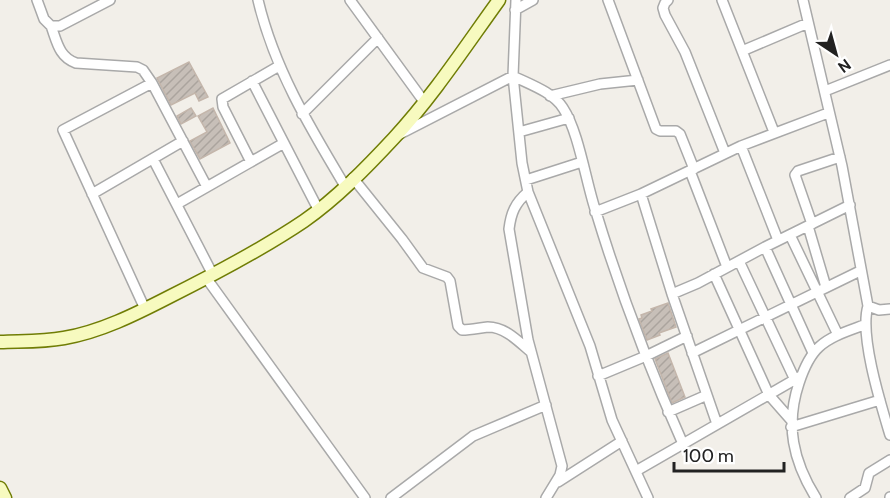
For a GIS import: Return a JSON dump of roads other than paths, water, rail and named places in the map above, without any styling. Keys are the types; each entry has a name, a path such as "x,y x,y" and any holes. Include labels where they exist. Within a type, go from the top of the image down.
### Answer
{"street":[{"path":"37,0 44,19 51,26 63,57 69,61 137,67 143,70 207,187"},
{"path":"51,26 60,26 110,0"},
{"path":"258,0 279,66 302,114 349,182 402,239 423,268 447,277 450,281 458,326 462,330 490,327 498,329 512,336 531,352"},
{"path":"350,0 425,103"},
{"path":"0,342 30,342 65,338 98,329 210,277 305,220 349,182 395,137 425,103 499,0"},
{"path":"533,0 515,5 513,76 528,192 590,346 612,420 648,498"},
{"path":"608,0 656,129 676,131 680,134 727,267"},
{"path":"669,0 664,3 665,15 680,41 725,153"},
{"path":"722,0 774,132"},
{"path":"803,0 850,205 868,306 864,325 890,435"},
{"path":"742,51 808,22"},
{"path":"302,114 378,38"},
{"path":"251,162 221,103 226,95 279,66"},
{"path":"825,91 888,69"},
{"path":"395,137 513,76"},
{"path":"513,76 550,96 563,107 569,118 630,317 683,444"},
{"path":"550,96 600,84 638,80"},
{"path":"252,81 318,209"},
{"path":"145,309 63,130 152,83"},
{"path":"596,212 641,194 741,146 828,113"},
{"path":"519,132 569,118"},
{"path":"92,194 183,141"},
{"path":"177,204 284,143"},
{"path":"741,146 778,240"},
{"path":"821,289 810,225 795,175 798,171 840,157"},
{"path":"153,159 177,204 210,277 365,498"},
{"path":"526,180 582,162"},
{"path":"528,192 517,201 509,230 531,352 562,466 560,475 546,498"},
{"path":"641,194 672,294 717,424"},
{"path":"672,294 698,284 778,240 850,205"},
{"path":"790,235 821,289 838,335"},
{"path":"765,247 813,353"},
{"path":"739,261 764,316 798,378"},
{"path":"692,352 860,271"},
{"path":"714,274 769,394 791,423"},
{"path":"868,306 879,310 890,309"},
{"path":"816,498 801,466 791,423 798,378 818,348 838,335 864,325"},
{"path":"598,376 646,357 687,336"},
{"path":"636,471 798,378"},
{"path":"668,412 707,394"},
{"path":"791,423 880,400"},
{"path":"391,498 473,436 546,405"},
{"path":"555,484 621,441"},
{"path":"849,498 865,488 869,473 890,460"},
{"path":"0,488 5,498"}]}
